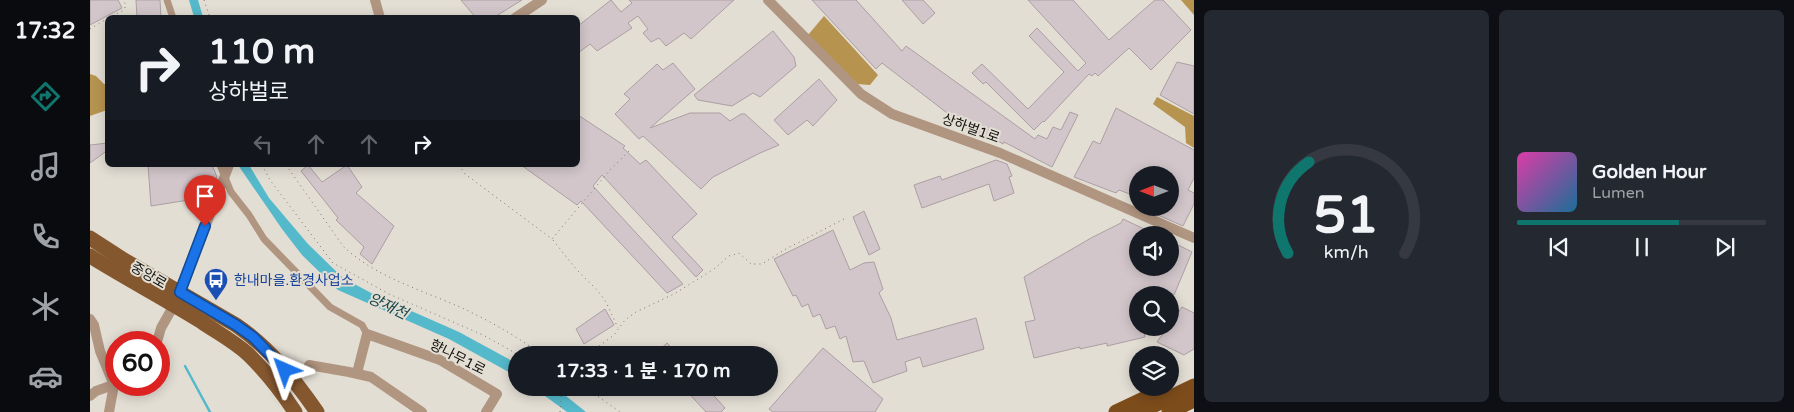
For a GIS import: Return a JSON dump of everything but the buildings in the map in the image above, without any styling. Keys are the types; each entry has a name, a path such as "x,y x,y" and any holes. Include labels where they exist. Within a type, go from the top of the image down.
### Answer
{"highway":[{"path":"1179,383 1194,376"},
{"path":"1140,412 1194,386"},
{"path":"1116,412 1150,396"},
{"path":"1168,412 1194,400"}],"main road":[{"name":"중앙로","path":"90,238 177,298 248,354 266,373 295,412"},
{"name":"중앙로","path":"90,256 116,273 236,325 253,337 296,381 317,412"}],"street":[{"path":"167,0 172,15"},
{"path":"375,0 379,15"},
{"path":"520,15 542,0"},
{"name":"상하벌1로","path":"768,0 861,94 892,114 1000,154 1194,238"},
{"path":"160,331 177,298 225,170"},
{"path":"225,170 231,192 275,252 330,307 362,325 367,334 357,374"},
{"path":"90,319 105,361"},
{"name":"향나무1로","path":"367,334 440,360 496,394 486,412"},
{"path":"309,365 371,378 422,412"},
{"path":"90,396 105,388"},
{"path":"109,412 112,396"}],"path":[{"path":"114,15 124,10 126,5 123,0"},
{"path":"204,0 209,15"},
{"path":"90,29 105,20"},
{"path":"552,239 631,148"},
{"path":"263,167 270,180 333,262 389,294 483,335 508,349"},
{"path":"287,167 343,246 355,257 375,270 465,309 492,323 528,346"},
{"path":"460,167 465,174 552,239 576,269 598,291 606,302 619,329"},
{"path":"599,346 614,335 626,320 636,312 682,289 714,269 729,256 739,253 751,264 762,264 784,250 844,220"},
{"path":"560,412 561,396"},
{"path":"597,396 620,412"}],"shaded area":[{"path":"1181,0 1194,0 1194,15"},
{"path":"824,16 878,75 870,85 857,84 808,35"},
{"path":"90,74 96,76 105,84 105,111 90,116"},
{"path":"1157,97 1194,116 1194,148 1186,143 1185,127 1153,104"}],"water":[{"path":"189,0 198,0 202,15 193,15"},
{"name":"양재천","path":"239,167 250,167 269,198 308,244 343,278 375,295 459,332 508,359 508,372 449,339 338,290 302,255"},
{"path":"545,396 566,396 586,412 567,412"}],"waterway":[{"path":"185,366 210,412"}],"place":[{"name":"한내마을.환경사업소","path":"216,301"}],"route":[{"path":"205,226 180,292 253,337 285,370"}]}
